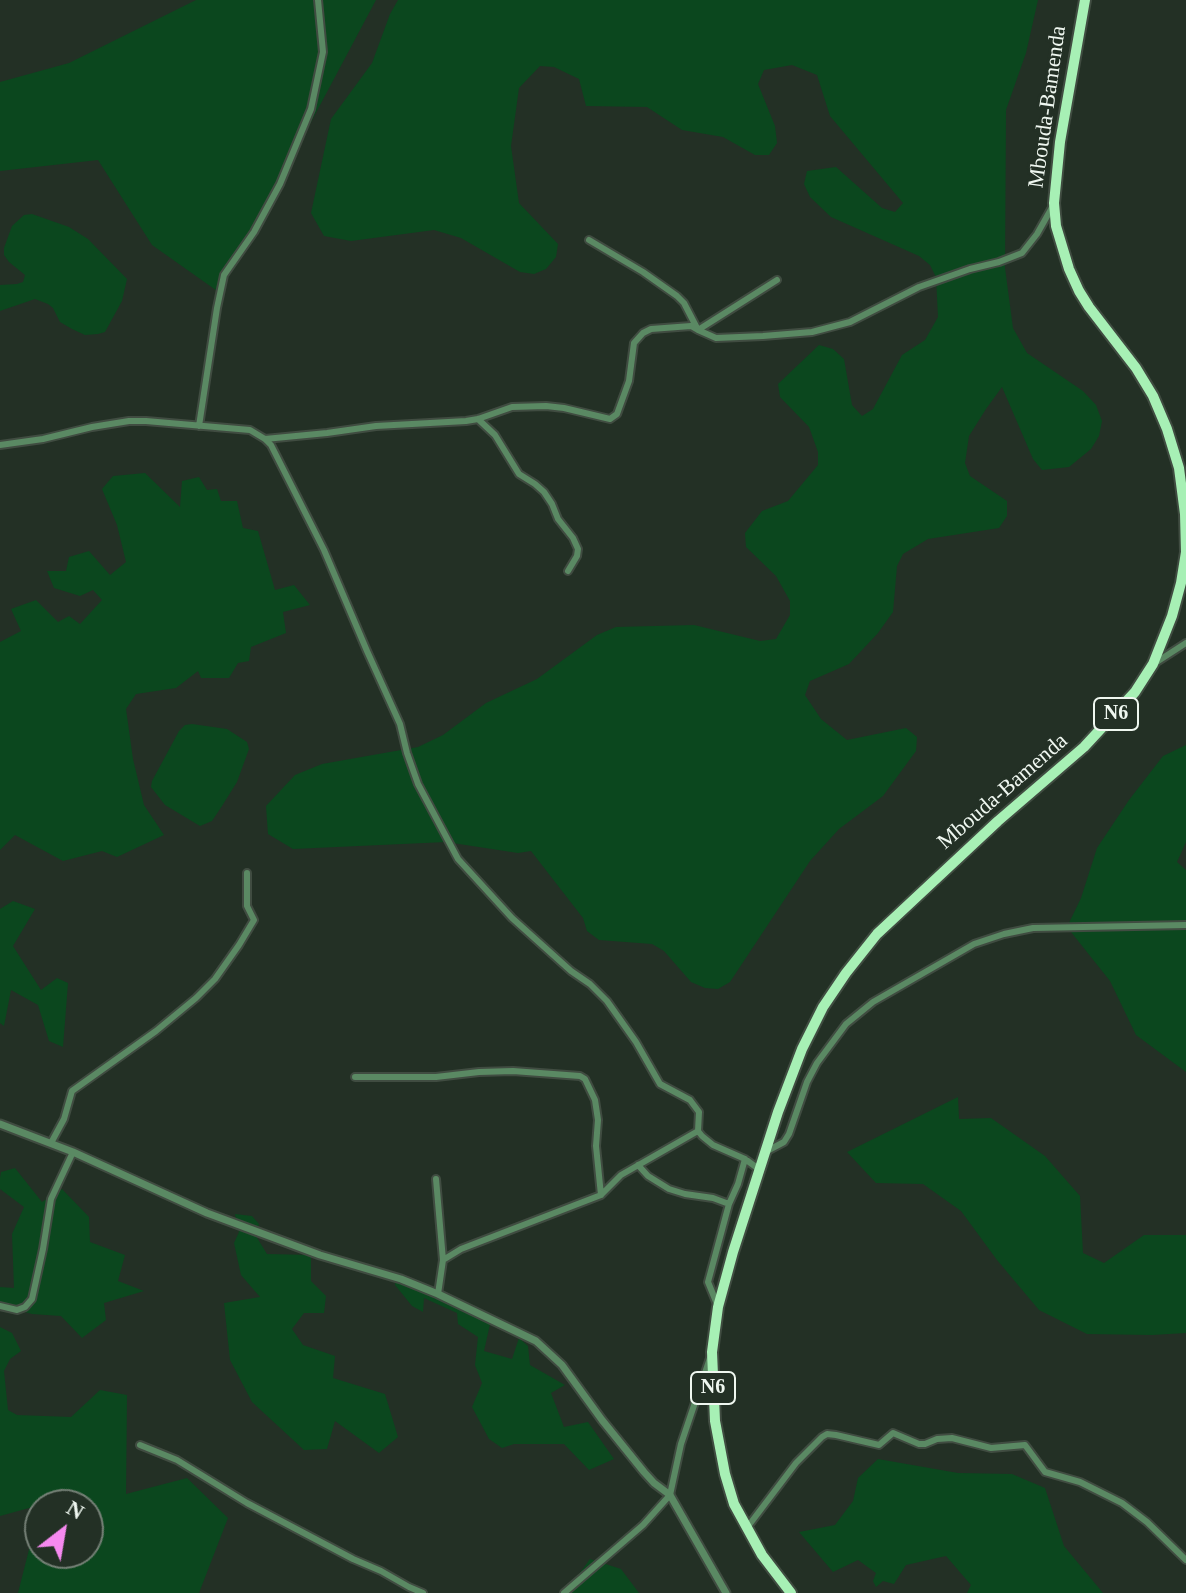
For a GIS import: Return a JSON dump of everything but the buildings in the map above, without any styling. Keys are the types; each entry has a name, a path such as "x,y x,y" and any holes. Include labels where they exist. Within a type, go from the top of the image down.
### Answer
{"highway":[{"name":"Mbouda-Bamenda","path":"791,1593 762,1555 734,1504 715,1421 712,1352 718,1307 733,1252 802,1049 823,1007 877,934 998,821 1084,747 1135,692 1153,664 1181,583 1186,552 1185,514 1179,468 1167,429 1153,396 1136,368 1089,307 1069,269 1056,226 1054,203 1060,142 1085,0"}],"street":[{"path":"199,426 224,275 274,196 311,109 323,52 318,0"},
{"path":"265,439 376,426 478,419 512,407 564,408 610,419 617,414 629,381 637,338 651,329 691,326 716,338 812,332 850,322 919,287 1022,253 1054,203"},
{"path":"589,240 677,296 698,330"},
{"path":"698,330 777,280"},
{"path":"478,419 495,435 519,474 544,492 558,519 573,538 578,549 577,556 568,571"},
{"path":"0,445 129,421 250,430 265,439 271,445 324,550 400,724 418,784 458,859 512,918 607,1001 660,1084 690,1100 699,1112 698,1131 713,1145 745,1159 760,1170"},
{"path":"1153,664 1186,643"},
{"path":"51,1143 64,1119 72,1091 156,1031 215,979 254,920 247,906 247,873"},
{"path":"765,1152 784,1142 807,1082 846,1024 873,1002 974,944 1033,928 1186,925"},
{"path":"355,1077 436,1077 513,1071 580,1076 585,1079 595,1100 601,1195"},
{"path":"0,1124 73,1152 207,1213 320,1255 401,1279 524,1334 548,1351 644,1472 670,1495 726,1593"},
{"path":"443,1260 461,1249 601,1195 621,1175 698,1131"},
{"path":"0,1306 17,1310 32,1299 51,1199 73,1152"},
{"path":"718,1307 708,1282 745,1159"},
{"path":"638,1165 648,1176 669,1189 729,1204"},
{"path":"436,1179 443,1260 438,1294"},
{"path":"564,1593 643,1525 670,1495 681,1444 712,1352"},
{"path":"746,1529 796,1463 822,1437 836,1435 879,1445 893,1433 919,1444 952,1438 991,1448 1025,1445 1045,1472 1080,1482 1122,1503 1147,1522 1186,1560"},
{"path":"140,1445 177,1460 247,1503 423,1593"}],"green space":[{"path":"196,0 376,0 220,293 152,245 98,160 0,171 0,82 69,63"},
{"path":"398,0 1038,0 1026,53 1006,110 1005,268 1013,328 1027,353 1083,391 1096,405 1102,421 1099,436 1091,449 1069,467 1042,470 1033,459 1002,387 986,409 969,436 965,463 970,476 1007,501 1007,516 999,528 928,539 903,554 897,566 893,612 849,664 810,681 805,695 821,719 847,740 906,728 917,737 916,751 883,796 839,829 810,861 730,982 718,989 691,982 664,951 652,944 599,940 587,931 583,918 531,851 518,853 446,842 293,849 268,834 266,806 295,775 322,764 418,747 443,735 486,703 537,679 597,635 616,627 694,625 760,641 776,639 790,615 790,601 776,576 746,547 745,533 762,511 788,501 818,465 818,452 809,427 780,397 778,384 819,345 833,349 844,359 852,405 862,416 873,409 902,355 925,340 938,317 936,277 930,265 919,256 831,217 810,197 804,184 807,171 836,167 882,208 895,212 903,203 830,116 817,75 792,65 764,70 758,84 775,126 777,143 769,155 755,155 723,137 682,130 647,107 586,106 579,79 554,67 540,66 519,88 511,146 519,203 558,244 556,257 546,269 534,274 520,272 461,238 434,230 351,241 324,236 311,213 331,119 372,63"},
{"path":"32,214 69,227 88,239 127,279 122,301 105,332 85,335 72,329 60,322 53,308 35,299 0,311 0,285 23,282 25,275 9,262 4,248 12,226 24,215"},
{"path":"145,473 180,507 182,481 199,477 207,490 217,489 221,501 237,501 243,528 258,531 275,590 294,585 310,605 283,612 286,633 251,647 249,661 238,663 229,678 201,678 198,671 176,688 136,694 126,709 144,805 164,835 117,857 102,851 63,861 15,835 0,850 0,642 21,631 11,609 36,600 58,622 69,616 80,624 102,600 93,590 80,596 54,588 47,571 66,571 69,557 89,551 110,575 126,562 117,525 102,489 113,476"},
{"path":"185,725 227,729 247,742 249,749 237,782 222,806 212,821 200,826 165,805 151,787 179,731"},
{"path":"1186,745 1186,842 1177,862 1186,870 1186,1072 1136,1035 1110,981 1067,927 1081,898 1097,848 1163,756"},
{"path":"13,901 35,909 13,946 41,990 57,978 68,983 63,1047 49,1041 38,1005 11,990 4,1026 0,1023 0,909"},
{"path":"958,1097 959,1119 991,1118 1045,1156 1080,1196 1083,1253 1104,1263 1144,1235 1186,1235 1186,1333 1087,1334 1039,1310 961,1211 923,1184 876,1183 847,1152"},
{"path":"15,1168 42,1202 62,1189 89,1217 90,1242 125,1255 118,1281 144,1291 104,1303 106,1320 82,1338 61,1316 32,1314 0,1305 0,1287 14,1288 12,1234 24,1207 0,1189 0,1178 1,1172"},
{"path":"235,1214 252,1216 259,1224 256,1236 267,1254 311,1255 311,1281 326,1296 324,1313 304,1313 292,1329 303,1345 335,1356 333,1378 385,1394 398,1437 379,1453 335,1421 327,1449 304,1450 252,1402 230,1360 224,1303 260,1297 241,1275 234,1243 239,1232"},
{"path":"396,1276 471,1304 491,1320 484,1351 512,1359 519,1338 528,1346 530,1365 565,1385 551,1393 564,1427 588,1422 614,1459 589,1470 564,1444 514,1444 502,1448 489,1439 472,1407 482,1383 475,1365 478,1337 458,1324 457,1313 424,1298 423,1312 412,1306 395,1285"},
{"path":"0,1327 12,1333 21,1351 10,1359 4,1371 8,1410 17,1415 71,1417 100,1390 127,1395 126,1494 187,1478 228,1518 199,1593 18,1593 24,1569 104,1569 104,1489 24,1489 24,1509 0,1516"},
{"path":"878,1459 958,1473 1012,1474 1045,1488 1064,1546 1103,1593 967,1593 971,1585 946,1556 906,1565 894,1584 883,1581 876,1587 873,1581 876,1573 858,1560 833,1572 799,1532 835,1525 853,1501 858,1478"},
{"path":"590,1559 621,1569 639,1593 565,1593"}]}
